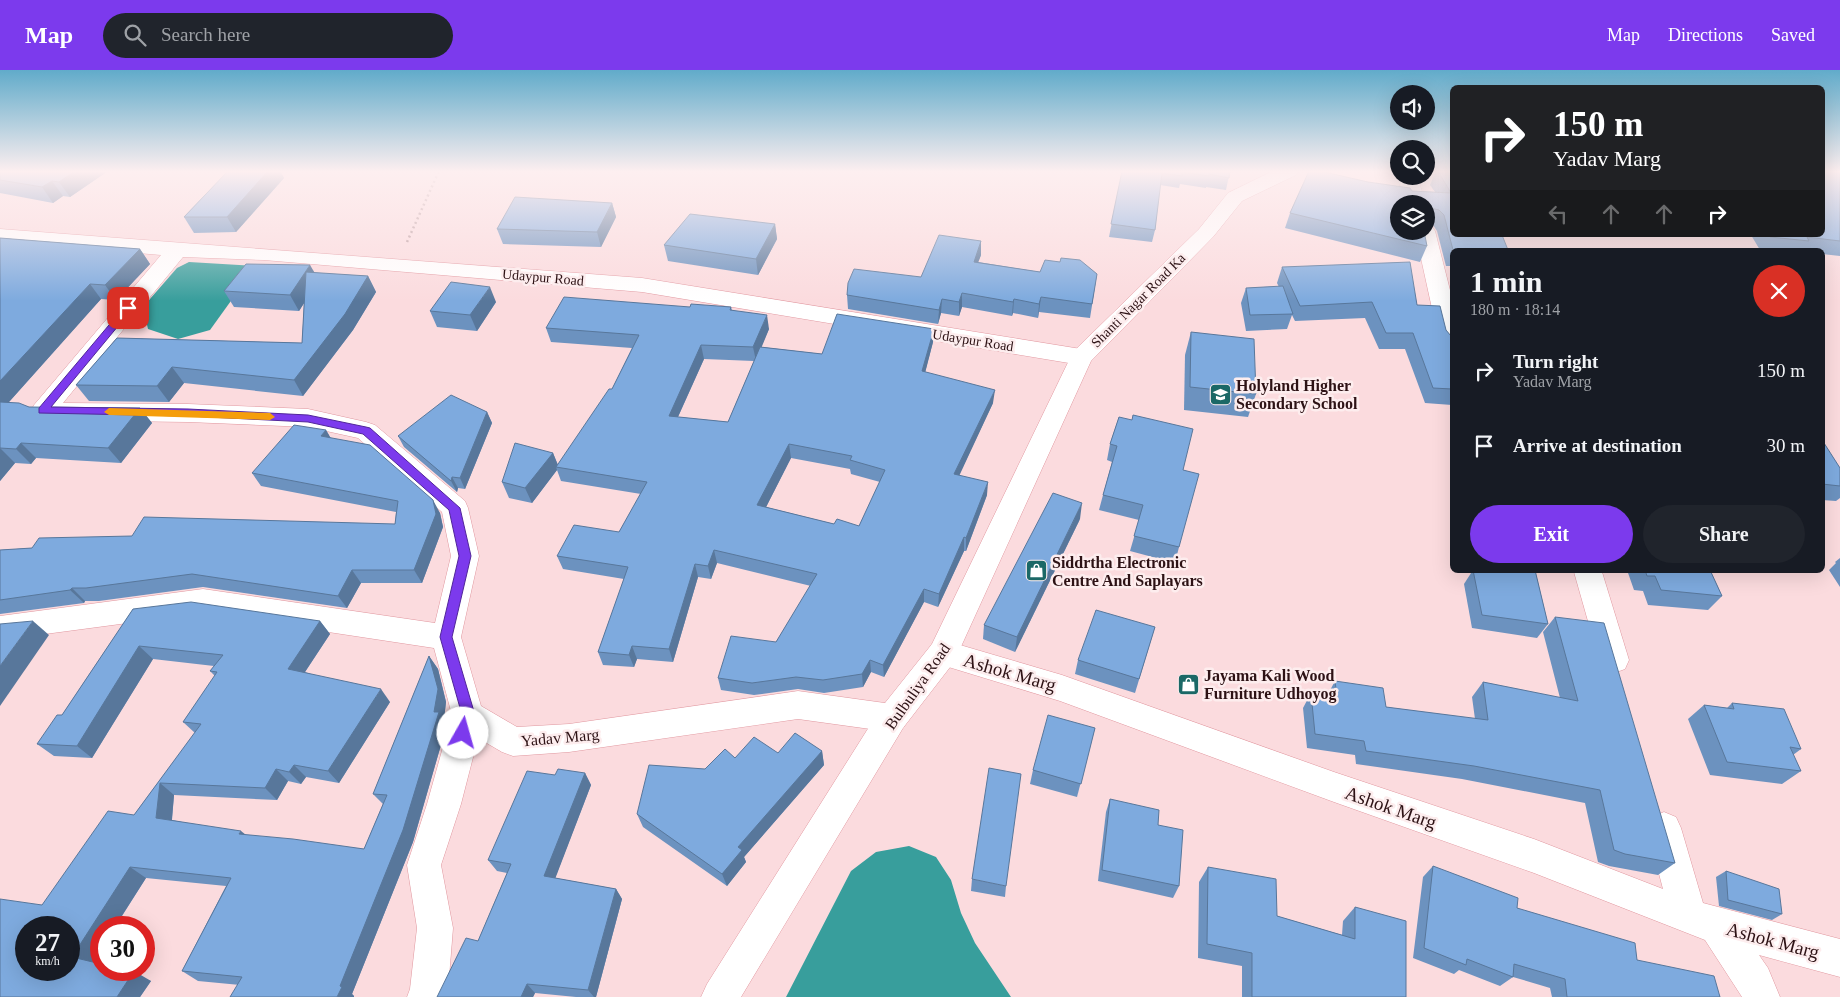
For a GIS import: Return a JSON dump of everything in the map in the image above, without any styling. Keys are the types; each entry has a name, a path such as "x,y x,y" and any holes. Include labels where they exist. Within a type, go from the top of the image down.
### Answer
{"street":[{"name":"Shanti Nagar Road Ka","path":"1081,357 1206,233 1221,214"},
{"name":"Udaypur Road","path":"0,235 177,250 264,254 642,285 1081,357"},
{"path":"1428,240 1450,336"},
{"path":"177,250 43,411 188,413 308,418 366,431 455,508 465,556 446,637 468,715 444,804 424,865 434,928 429,990 426,997"},
{"name":"Bulbuliya Road","path":"720,997 892,718 944,653 1081,357"},
{"path":"1588,573 1622,685"},
{"path":"0,628 203,601 446,637"},
{"name":"Ashok Marg","path":"944,653 1062,688 1334,787 1534,856 1703,921 1840,958"},
{"name":"Yadav Marg","path":"468,715 512,742 569,738 798,705 892,718"},
{"path":"1655,798 1703,921 1755,981 1761,997"}],"path":[{"path":"396,265 419,214"}],"water":[{"path":"189,262 256,266 210,330 178,339 148,329 143,307 177,268"},
{"path":"909,846 936,857 951,880 961,913 975,943 1011,997 786,997 851,871 876,852"}],"building":[{"path":"187,214 229,214 227,217 184,217"},
{"path":"505,214 606,214 597,232 497,229"},
{"path":"690,214 775,224 756,259 664,245"},
{"path":"1113,214 1157,214 1155,230 1111,224"},
{"path":"1295,214 1390,214 1390,237"},
{"path":"1443,214 1450,214 1450,237 1503,237 1507,248 1452,248"},
{"path":"1825,214 1840,214 1840,241 1807,237 1825,237"},
{"path":"939,235 981,241 974,262 1040,272 1045,260 1060,262 1061,258 1080,260 1097,274 1092,304 1041,297 1039,304 1014,299 1013,302 962,293 959,302 942,299 939,310 847,295 848,283 854,269 921,277"},
{"path":"1770,237 1807,237 1809,241"},
{"path":"0,238 140,249 105,285 90,284 0,381"},
{"path":"1402,240 1426,240 1427,246"},
{"path":"1410,262 1417,305 1440,306 1446,330 1450,335 1450,389 1433,388 1413,333 1386,333 1372,302 1300,306 1282,267"},
{"path":"246,264 310,265 290,295 224,291"},
{"path":"306,272 368,276 345,314 294,380 172,367 157,386 76,385 117,338 302,343"},
{"path":"451,282 490,287 470,315 430,311"},
{"path":"1283,286 1293,314 1250,315 1246,288"},
{"path":"564,297 690,307 691,304 731,307 730,310 767,315 753,347 701,345 669,416 728,422 760,347 822,354 837,314 934,329 922,371 995,390 954,474 988,482 966,538 964,537 939,594 924,589 883,665 870,660 862,674 823,680 796,677 752,683 718,678 731,636 776,642 817,574 714,550 708,566 695,564 669,649 632,646 629,655 598,652 628,567 557,556 574,525 619,532 647,482 556,467 609,389 612,389 639,335 546,328","holes":["789,444 852,456 850,460 885,470 859,526 837,519 834,524 757,505"]},
{"path":"1191,332 1254,339 1256,394 1190,387"},
{"path":"451,395 487,412 460,478 452,477 451,481 398,436"},
{"path":"0,402 19,403 29,407 140,408 108,448 21,443 16,449 0,448"},
{"path":"1133,415 1193,429 1183,470 1199,474 1179,547 1134,536 1143,505 1103,495 1117,446 1110,444 1119,417 1132,420"},
{"path":"294,425 326,430 321,436 370,445 433,500 436,514 414,570 352,570 338,596 192,574 86,588 72,588 70,590 0,600 0,550 32,548 39,538 132,536 144,517 395,524 398,501 252,473"},
{"path":"515,443 553,453 525,488 502,482"},
{"path":"1825,445 1840,468 1840,486 1825,484"},
{"path":"1053,493 1082,503 1017,637 984,625"},
{"path":"1474,573 1536,573 1548,624 1482,615"},
{"path":"1646,573 1711,573 1722,596 1661,590 1655,576 1647,576"},
{"path":"191,602 320,621 288,669 381,689 328,771 294,765 289,772 276,769 265,788 160,783 156,818 241,831 239,834 364,849 387,795 373,794 429,656 438,689 434,712 439,712 403,830 337,997 230,997 242,977 182,971 231,878 130,867 98,916 90,916 90,929 80,945 80,916 15,916 15,981 80,981 80,959 90,961 90,981 127,981 117,997 0,997 0,899 42,905 108,811 134,815 201,724 183,722 217,672 210,671 223,655 139,646 77,746 37,744 57,715 62,715 133,609"},
{"path":"1096,610 1155,627 1139,679 1078,660"},
{"path":"1555,617 1604,623 1675,863 1625,854 1614,850 1600,790 1474,766 1366,751 1364,741 1315,734 1311,693 1337,697 1335,681 1383,688 1386,707 1488,720 1483,682 1578,701"},
{"path":"33,621 0,666 0,624"},
{"path":"1732,703 1784,709 1801,749 1790,747 1801,771 1727,762 1704,705 1734,709"},
{"path":"1048,715 1095,728 1081,784 1033,770"},
{"path":"795,733 822,751 738,847 742,850 722,874 637,814 649,765 705,769 725,749 735,758 754,737 778,753"},
{"path":"989,768 1021,774 1006,886 972,879"},
{"path":"558,769 585,773 544,876 616,889 588,990 527,984 521,997 437,997 466,938 478,941 511,864 488,860 527,771 555,775"},
{"path":"1110,799 1159,810 1158,825 1183,830 1179,886 1102,870"},
{"path":"1433,866 1518,898 1517,908 1635,943 1637,960 1714,976 1720,997 1567,997 1565,979 1514,964 1513,977 1467,959 1466,965 1424,948"},
{"path":"1208,867 1276,879 1277,916 1355,939 1355,907 1406,921 1406,997 1252,997 1252,953 1207,944"},
{"path":"1726,871 1779,889 1782,914 1728,900"}],"slow traffic":[{"path":"109,412 270,417"}],"place":[{"name":"Holyland Higher Secondary School","path":"1220,394"},
{"name":"Siddrtha Electronic Centre And Saplayars","path":"1036,571"},
{"name":"Jayama Kali Wood Furniture Udhoyog","path":"1188,684"}],"route":[{"path":"128,308 43,411 188,413 308,418 366,431 418,478 455,508 465,556 446,637 468,715 463,733"}]}
